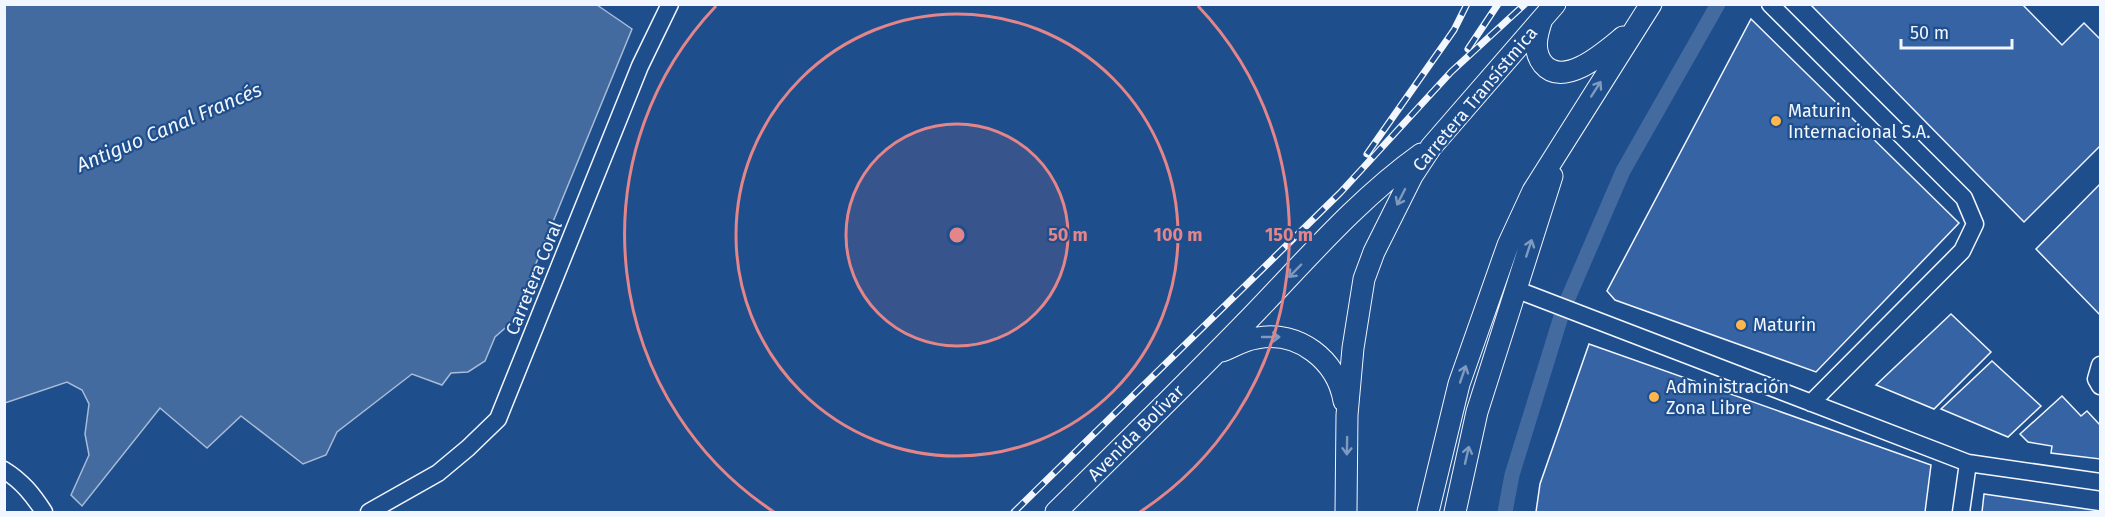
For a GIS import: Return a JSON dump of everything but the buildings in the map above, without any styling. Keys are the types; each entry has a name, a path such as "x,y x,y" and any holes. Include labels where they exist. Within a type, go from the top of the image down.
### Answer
{"main road":[{"path":"1428,513 1459,384 1508,245 1533,191 1651,4"},
{"path":"1549,12 1536,40 1539,58 1546,67 1562,72 1586,65 1637,26"},
{"name":"Carretera Transístmica","path":"1346,513 1347,415 1353,348 1364,279 1412,176 1431,147 1549,12"},
{"path":"1455,513 1477,412 1565,138"},
{"name":"Avenida Bolívar","path":"1056,513 1216,353 1355,208 1394,174 1431,147"},
{"name":"Avenida Bolívar","path":"1216,353 1255,338 1279,336 1313,349 1329,364 1342,387 1347,415"}],"street":[{"name":"Carretera Coral","path":"369,513 438,473 498,419 640,66 670,4"},
{"path":"1770,4 1964,198 1975,224 1962,251 1811,404"},
{"path":"1515,289 1968,463 2100,482"},
{"path":"1961,513 1968,463"},
{"path":"4,470 30,490 44,513"}],"water":[{"name":"Antiguo Canal Francés","path":"5,5 597,5 632,29 512,322 495,337 485,361 468,372 451,373 442,385 412,374 337,432 326,455 303,464 241,416 207,448 160,408 82,506 71,495 89,455 85,434 89,404 82,390 67,382 5,403"}],"waterway":[{"path":"1505,512 1512,475 1563,310 1623,171 1718,4"}],"railway":[{"path":"1367,154 1454,30 1467,4"},
{"path":"1468,49 1498,4"},
{"path":"1014,512 1340,193 1451,72 1525,4"}],"place":[{"name":"Maturin Internacional S.A.","path":"1776,121"},
{"name":"Maturin","path":"1741,325"},
{"name":"Administración Zona Libre","path":"1654,397"}]}
